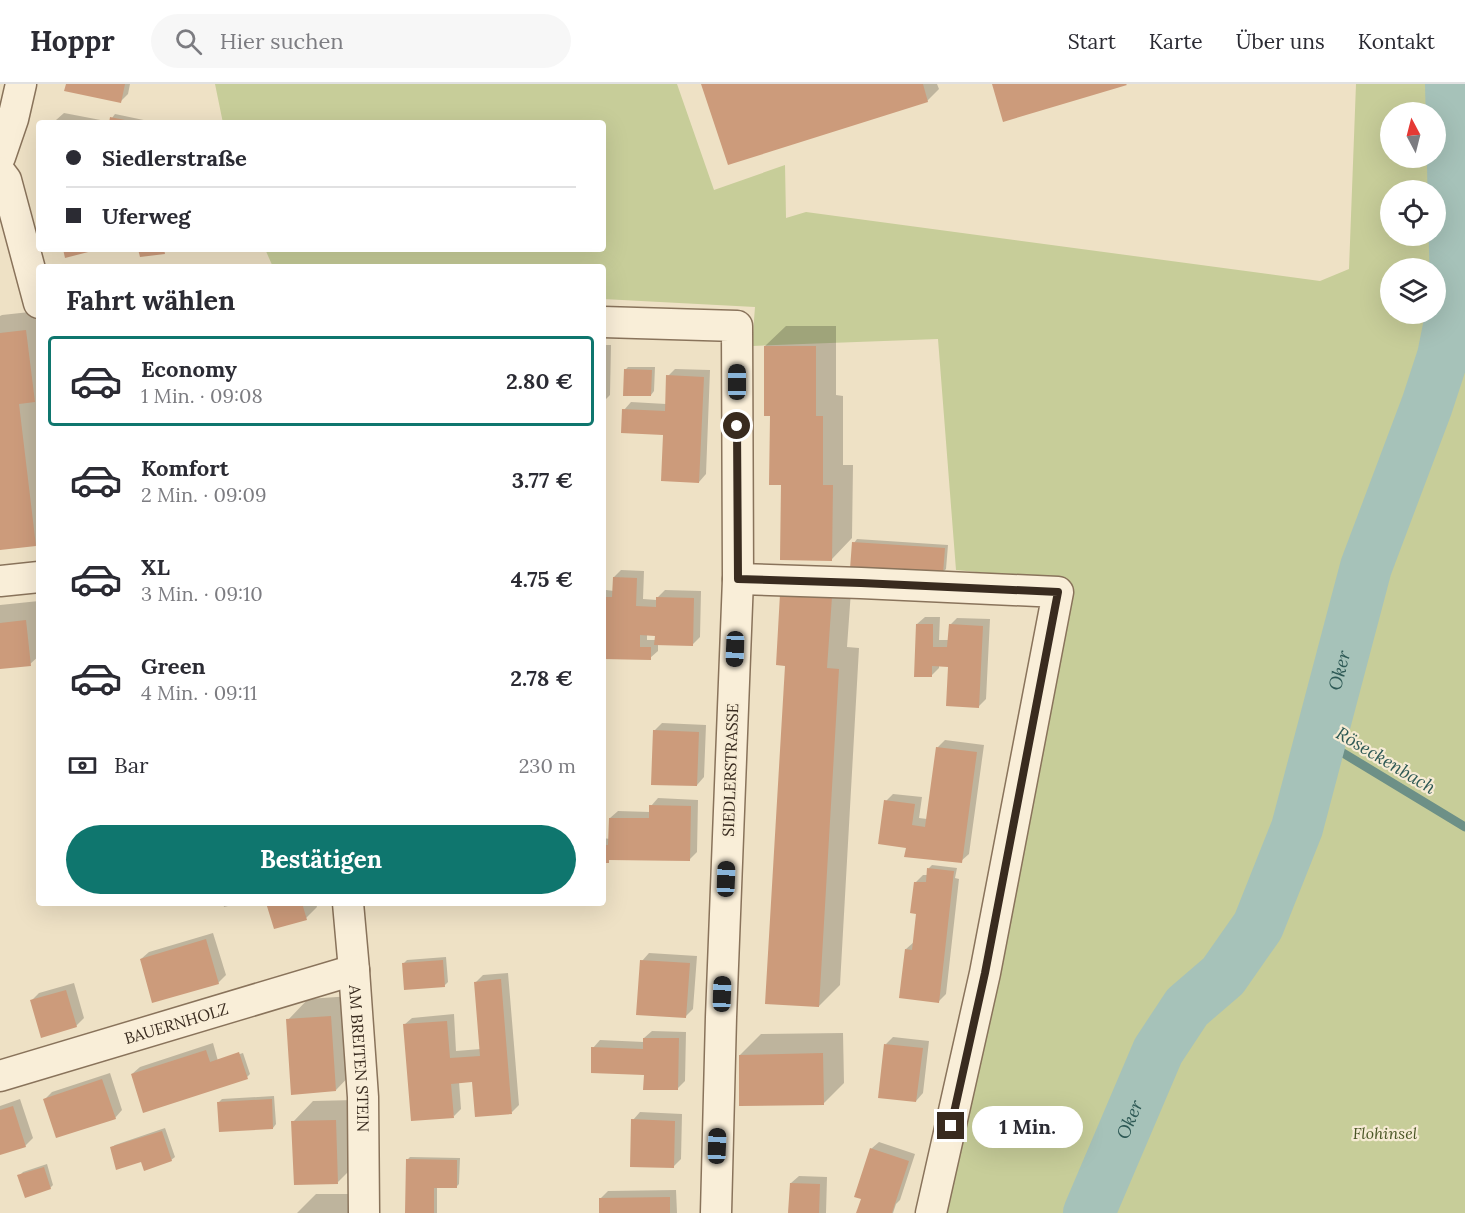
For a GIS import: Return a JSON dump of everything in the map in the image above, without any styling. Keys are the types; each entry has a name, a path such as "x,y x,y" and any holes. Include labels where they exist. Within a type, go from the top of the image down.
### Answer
{"street":[{"path":"0,157 14,119 21,84"},
{"path":"0,172 6,180 36,292"},
{"name":"SIEDLERSTRASSE","path":"606,322 737,326 738,579 720,1029 716,1213"},
{"path":"0,581 36,577"},
{"path":"738,579 1058,592 985,973 931,1213"},
{"name":"AM BREITEN STEIN","path":"348,906 363,1097 364,1213"},
{"name":"BAUERNHOLZ","path":"0,1076 354,970"}],"green space":[{"name":"Flohinsel","path":"215,84 677,84 714,190 785,165 786,218 806,212 1320,281 1349,269 1356,84 1465,84 1465,1213 940,1213 962,1128 1070,581 956,570 938,339 752,346 755,307 606,299 606,264 272,264 266,252 606,252 606,120 222,120"}],"building":[{"path":"66,84 125,84 121,103 64,91"},
{"path":"701,84 923,84 928,102 728,165"},
{"path":"992,84 1126,84 1127,85 1003,122"},
{"path":"110,117 125,120 110,120"},
{"path":"64,252 88,252 65,258"},
{"path":"139,252 165,252 165,254 140,257"},
{"path":"26,330 35,402 19,404 36,546 0,550 0,333"},
{"path":"764,346 816,346 816,416 823,416 823,485 833,485 832,561 780,560 781,485 769,485 770,416 764,416"},
{"path":"624,369 652,370 651,396 623,396"},
{"path":"666,375 704,377 699,483 661,481 663,435 621,433 622,409 665,411"},
{"path":"852,542 945,548 943,574 850,569"},
{"path":"613,577 637,578 636,606 656,607 656,597 694,598 693,646 654,645 655,636 640,635 640,647 651,647 651,660 606,659 606,597 612,597"},
{"path":"780,594 832,597 827,668 839,669 819,1007 765,1004 785,666 776,665"},
{"path":"26,620 31,666 0,669 0,623"},
{"path":"916,624 933,624 933,647 947,647 949,624 983,626 979,708 946,706 948,667 932,666 932,677 914,677"},
{"path":"653,730 699,732 697,786 651,785"},
{"path":"936,747 977,752 962,863 904,857 906,848 878,844 884,800 915,804 912,825 925,827"},
{"path":"649,805 691,806 690,861 609,860 609,863 606,863 609,818 649,818"},
{"path":"927,868 954,871 939,1003 899,998 905,949 912,950 916,914 910,913 914,882 926,882"},
{"path":"267,906 303,906 307,920 274,929"},
{"path":"206,939 219,984 152,1003 140,959"},
{"path":"443,960 445,987 404,990 402,963"},
{"path":"640,960 690,963 686,1018 636,1015"},
{"path":"501,979 512,1114 475,1117 472,1082 451,1084 454,1118 411,1121 403,1024 447,1021 450,1058 480,1056 474,982"},
{"path":"66,990 77,1027 41,1038 30,1000"},
{"path":"331,1016 336,1091 291,1095 286,1019"},
{"path":"643,1038 679,1038 678,1090 643,1090 644,1075 591,1073 591,1047 643,1049"},
{"path":"884,1044 923,1048 916,1102 878,1098"},
{"path":"206,1050 210,1062 239,1052 248,1079 143,1113 131,1074"},
{"path":"823,1053 824,1105 739,1106 739,1055"},
{"path":"102,1079 116,1119 56,1138 43,1099"},
{"path":"272,1099 273,1129 219,1132 217,1102"},
{"path":"13,1106 26,1147 0,1155 0,1110"},
{"path":"631,1119 675,1121 674,1168 630,1167"},
{"path":"336,1120 338,1184 294,1185 291,1121"},
{"path":"162,1131 172,1161 144,1171 141,1162 116,1170 110,1147"},
{"path":"870,1148 909,1161 892,1213 856,1213 861,1199 854,1197"},
{"path":"406,1159 457,1160 457,1188 434,1188 434,1213 405,1213"},
{"path":"44,1167 51,1189 25,1198 17,1175"},
{"path":"790,1183 820,1184 819,1213 788,1213"},
{"path":"670,1197 670,1213 599,1213 599,1198"}],"waterway":[{"name":"Oker","path":"1089,1213 1158,1051 1187,1007 1223,976 1258,926 1297,828 1366,567 1443,356 1456,291 1451,84"},
{"name":"Röseckenbach","path":"1320,739 1465,827"}],"route":[{"path":"737,426 738,579 1058,592 985,973 951,1126"}]}
